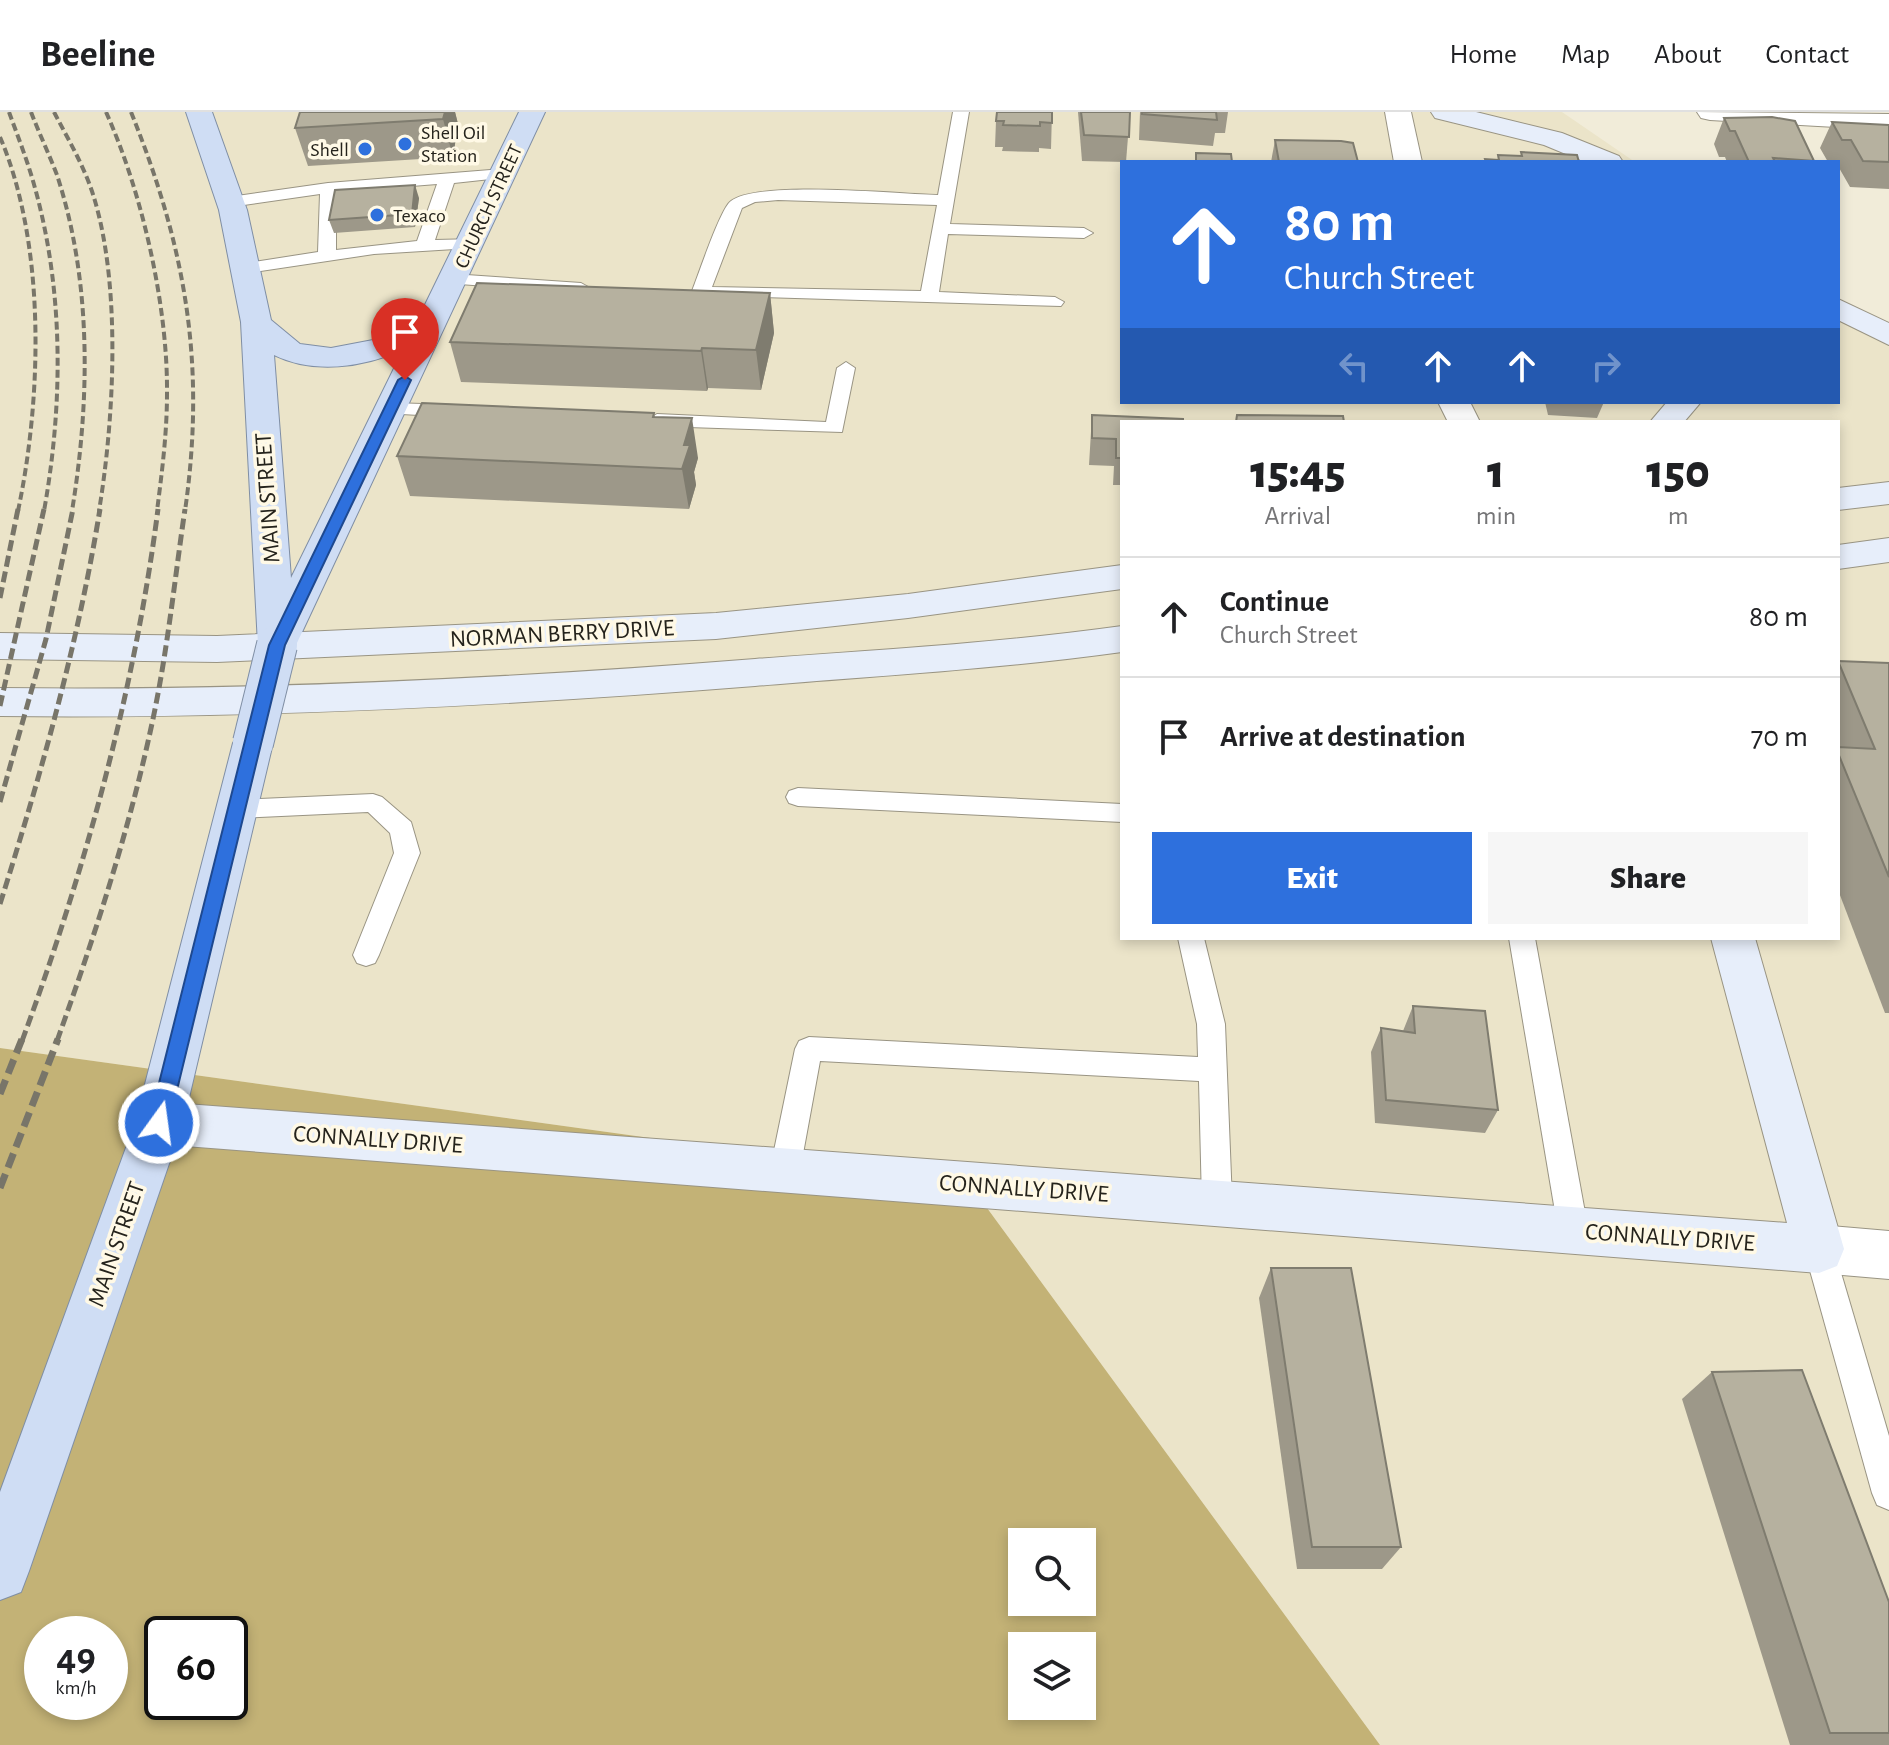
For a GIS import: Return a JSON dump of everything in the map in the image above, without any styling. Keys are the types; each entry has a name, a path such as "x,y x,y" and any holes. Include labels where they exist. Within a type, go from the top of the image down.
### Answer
{"main road":[{"name":"MAIN STREET","path":"0,1571 159,1123 289,589 247,268 230,202 199,112"},
{"name":"CHURCH STREET","path":"289,589 391,409 532,112"},
{"path":"1444,112 1553,139 1604,160"},
{"path":"1506,112 1592,135 1637,157"},
{"path":"1840,309 1889,336"},
{"path":"256,322 294,353 322,357 361,353 398,343 432,322"},
{"path":"1668,420 1683,404"},
{"path":"1840,499 1889,493"},
{"path":"1840,557 1889,550"},
{"name":"NORMAN BERRY DRIVE","path":"0,646 217,649 716,626 908,606 1120,577"},
{"path":"0,702 73,704 375,698 661,680 1057,648 1120,639"},
{"path":"1734,940 1819,1249"},
{"name":"CONNALLY DRIVE","path":"159,1123 1819,1249"}],"street":[{"path":"1398,112 1408,160"},
{"path":"1710,112 1802,114 1889,122"},
{"name":"CONNALLY DRIVE","path":"1819,1249 1889,1255"}],"lane":[{"path":"929,297 961,112"},
{"path":"230,202 328,188 382,192 447,179 503,174"},
{"path":"424,246 447,179"},
{"path":"327,255 328,188"},
{"path":"946,200 778,195 752,197 735,205 693,291 1055,302"},
{"path":"941,229 1084,233"},
{"path":"374,249 377,230"},
{"path":"247,268 374,249 471,243"},
{"path":"452,279 592,288"},
{"path":"635,419 835,428 846,368"},
{"path":"391,409 480,413"},
{"path":"798,797 1120,813"},
{"path":"236,809 373,803 402,829 407,853 366,955"},
{"path":"1191,940 1211,1024 1217,1202"},
{"path":"1522,940 1573,1229"},
{"path":"785,1170 809,1049 1213,1070"},
{"path":"1819,1249 1889,1493"}],"shaded area":[{"path":"0,112 1562,112 1632,160 1120,160 1120,404 1840,404 1840,300 1889,334 1889,1745 1380,1745 968,1182 0,1048"},
{"path":"0,1048 968,1182 1380,1745 0,1745"}],"building":[{"path":"300,112 445,112 443,119 295,128"},
{"path":"997,112 1052,112 1052,123 1040,122 1040,126 1003,125 1004,121 996,121"},
{"path":"1081,112 1130,112 1129,137 1084,135"},
{"path":"1216,112 1217,120 1142,114"},
{"path":"1772,117 1795,121 1814,160 1748,160 1735,131 1730,131 1724,118"},
{"path":"1832,122 1889,125 1889,162 1863,161 1851,140 1842,140"},
{"path":"1275,140 1353,143 1357,160 1279,160"},
{"path":"1521,152 1577,155 1578,160 1499,160 1498,155 1522,156"},
{"path":"1196,153 1231,154 1232,160 1196,160"},
{"path":"415,185 412,214 329,220 335,190"},
{"path":"477,283 770,293 756,350 702,348 701,351 450,342"},
{"path":"422,403 654,413 653,417 692,418 684,445 690,445 682,469 397,456"},
{"path":"1092,415 1183,419 1120,420 1120,458 1116,458 1116,439 1092,438"},
{"path":"1237,415 1343,416 1344,420 1236,420"},
{"path":"1840,661 1889,663 1889,877 1840,758 1840,747 1875,749"},
{"path":"1413,1006 1485,1011 1498,1110 1386,1100 1381,1028 1415,1033"},
{"path":"1271,1268 1351,1268 1401,1547 1312,1547"},
{"path":"1802,1370 1889,1602 1889,1733 1830,1733 1712,1372"}],"railway":[{"path":"9,112 32,178 44,228 56,308 55,431 44,511"},
{"path":"31,112 57,175 77,257 82,299 84,385 72,511"},
{"path":"54,112 91,189 109,274 111,396 99,511"},
{"path":"106,112 141,213 163,324 167,409 157,511"},
{"path":"131,112 166,211 186,308 192,356 193,406 185,511"},
{"path":"0,137 15,179 26,225 35,322 32,420 18,511"},
{"path":"0,598 18,509"},
{"path":"0,706 44,509"},
{"path":"0,802 46,639 73,509"},
{"path":"0,904 57,708 81,609 100,509"},
{"path":"22,1041 67,911 105,779 136,644 158,509"},
{"path":"57,1041 111,879 145,756 163,663 185,509"},
{"path":"0,1094 22,1039"},
{"path":"0,1188 58,1039"}],"place":[{"name":"Shell Oil Station","path":"405,144"},
{"name":"Shell","path":"365,149"},
{"name":"Texaco","path":"377,215"}],"route":[{"path":"159,1123 277,645 405,380"}]}
